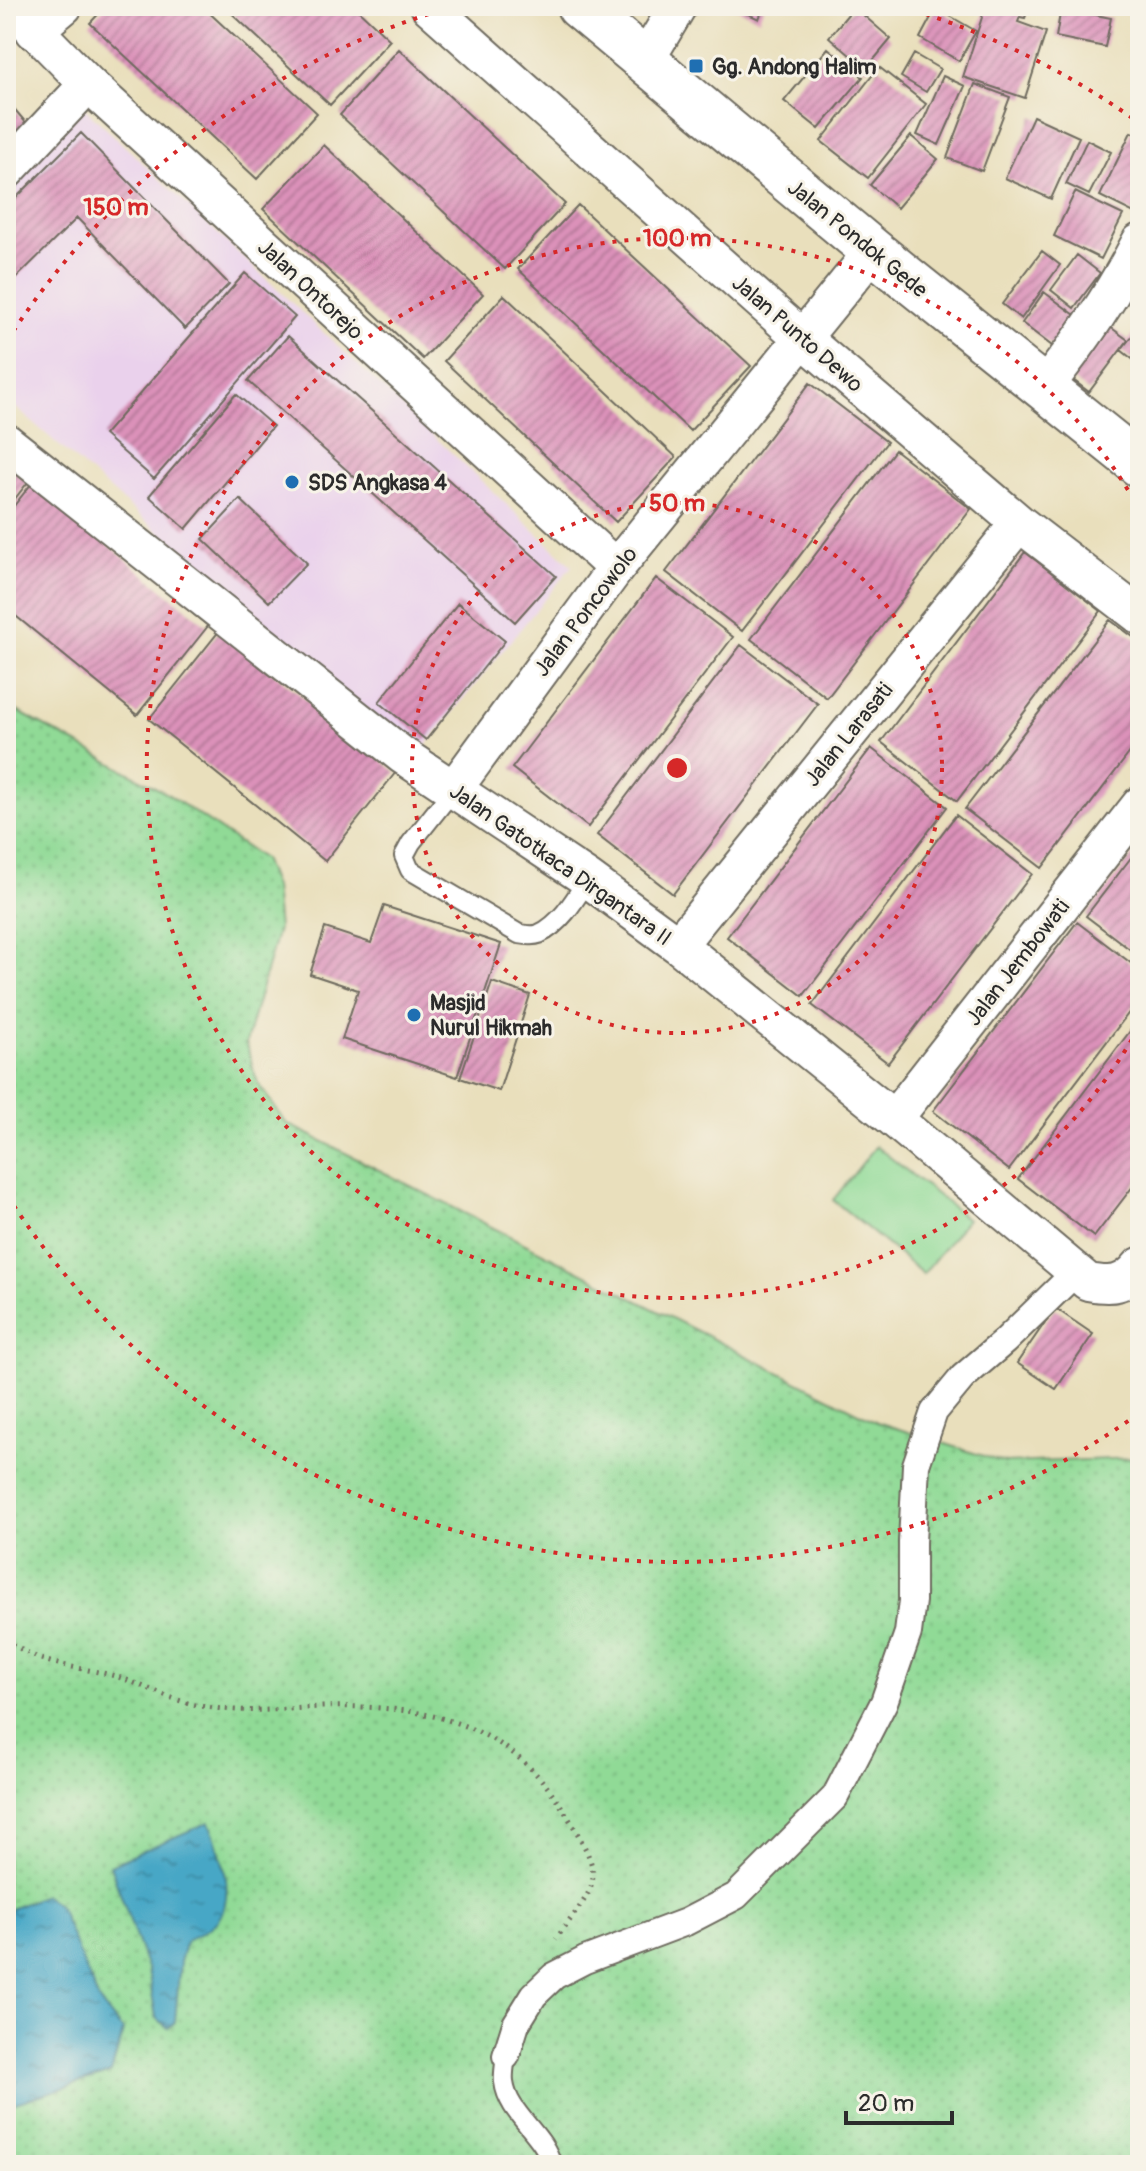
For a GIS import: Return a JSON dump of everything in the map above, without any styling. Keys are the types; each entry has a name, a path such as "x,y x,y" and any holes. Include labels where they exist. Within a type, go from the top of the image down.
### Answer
{"main road":[{"name":"Jalan Pondok Gede","path":"579,6 873,251 1140,465"}],"street":[{"path":"22,19 64,6"},
{"name":"Jalan Punto Dewo","path":"429,6 801,337 1019,523 1140,616"},
{"path":"644,63 678,6"},
{"name":"Jalan Ontorejo","path":"22,19 88,84 616,568"},
{"path":"6,171 88,84"},
{"path":"1043,389 1101,310 1140,242"},
{"name":"Jalan Poncowolo","path":"453,790 616,568 873,251"},
{"name":"Jalan Gatotkaca Dirgantara II","path":"6,442 402,755 588,879 678,945 894,1119 1088,1282 1126,1276"},
{"name":"Jalan Larasati","path":"678,945 1019,523"},
{"name":"Jalan Jembowati","path":"894,1119 1140,805"},
{"path":"506,2056 516,2024 534,1995 554,1976 585,1960 686,1922 736,1896 835,1797 884,1702 908,1633 912,1601 916,1465 934,1412 963,1377 1076,1272"}],"lane":[{"path":"453,790 404,856 410,870 519,934 537,935 571,906 588,879"},
{"path":"506,2056 504,2082 513,2106 549,2153 552,2165"}],"path":[{"path":"6,1640 39,1658 116,1677 197,1706 251,1712 322,1707 386,1708 438,1715 489,1737 527,1762 565,1811 588,1851"}],"shaded area":[{"name":"SDS Angkasa 4","path":"82,106 572,566 416,757 6,399 6,183"}],"green space":[{"path":"6,705 166,793 263,859 274,887 278,929 246,1043 257,1082 286,1123 877,1422 1005,1463 1140,1458 1140,2165 6,2165"},
{"path":"876,1146 967,1219 923,1274 833,1200"}],"water":[{"path":"209,1822 225,1871 224,1909 208,1929 186,1941 180,1962 175,2022 168,2028 156,2017 148,1971 110,1865"},
{"path":"44,1895 59,1906 99,2001 123,2031 111,2073 6,2106 6,1911"}],"building":[{"path":"106,6 202,6 317,113 257,179 90,23"},
{"path":"224,6 354,6 390,40 330,105"},
{"path":"730,6 764,6 759,19"},
{"path":"996,6 1029,6 1025,18 1020,17 1018,22 1046,32 1025,98 963,77 984,11 994,14"},
{"path":"1110,6 1140,6 1140,13 1110,10"},
{"path":"854,7 891,39 866,69 829,37"},
{"path":"936,8 976,31 959,61 920,38"},
{"path":"1061,8 1111,18 1105,47 1056,37"},
{"path":"828,48 863,77 819,129 784,101"},
{"path":"399,49 565,204 505,269 340,115"},
{"path":"914,54 940,69 926,92 901,77"},
{"path":"879,67 926,104 868,178 821,141"},
{"path":"943,76 965,86 939,145 917,135"},
{"path":"975,84 1010,97 982,171 947,158"},
{"path":"6,99 32,130 6,152"},
{"path":"1033,116 1079,137 1051,199 1005,178"},
{"path":"1131,132 1140,136 1140,216 1100,196"},
{"path":"81,133 229,284 185,329 77,218 6,288 6,208"},
{"path":"911,136 938,159 897,208 870,185"},
{"path":"1087,140 1111,152 1089,195 1066,184"},
{"path":"324,145 483,294 423,359 263,209"},
{"path":"1075,192 1123,215 1101,259 1054,236"},
{"path":"578,205 751,366 690,431 518,269"},
{"path":"1042,251 1060,265 1021,319 1002,304"},
{"path":"1077,255 1100,273 1074,308 1051,290"},
{"path":"245,273 295,317 154,479 104,435"},
{"path":"1044,292 1079,318 1056,349 1022,323"},
{"path":"504,295 676,457 616,522 444,361"},
{"path":"1098,318 1128,340 1089,392 1060,370"},
{"path":"1140,326 1140,365 1121,350"},
{"path":"288,336 556,576 515,622 248,381"},
{"path":"810,383 887,442 742,631 666,572"},
{"path":"236,394 273,426 186,529 149,496"},
{"path":"895,450 971,509 827,698 751,639"},
{"path":"6,464 28,482 6,510"},
{"path":"32,483 208,626 137,715 6,608 6,516"},
{"path":"240,499 307,563 269,602 203,539"},
{"path":"1025,552 1101,611 957,801 881,742"},
{"path":"656,578 733,637 588,827 512,768"},
{"path":"458,603 505,641 426,740 379,702"},
{"path":"1110,620 1140,642 1140,739 1042,868 965,809"},
{"path":"220,630 396,772 325,861 149,719"},
{"path":"741,645 818,704 673,894 597,835"},
{"path":"871,748 947,807 803,996 727,937"},
{"path":"956,815 1032,874 888,1063 812,1005"},
{"path":"1140,846 1140,957 1086,916"},
{"name":"Masjid Nurul Hikmah","path":"384,906 501,944 457,1077 342,1039 358,990 310,974 325,928 371,943"},
{"path":"1077,922 1140,970 1140,998 1009,1170 933,1111"},
{"path":"492,982 530,995 499,1091 460,1078"},
{"path":"1140,1018 1140,1177 1094,1237 1018,1179"},
{"path":"1055,1308 1093,1334 1056,1389 1017,1363"}],"place":[{"name":"Gg. Andong Halim","path":"696,66"},
{"name":"SDS Angkasa 4","path":"292,482"},
{"name":"Masjid Nurul Hikmah","path":"414,1015"}]}
